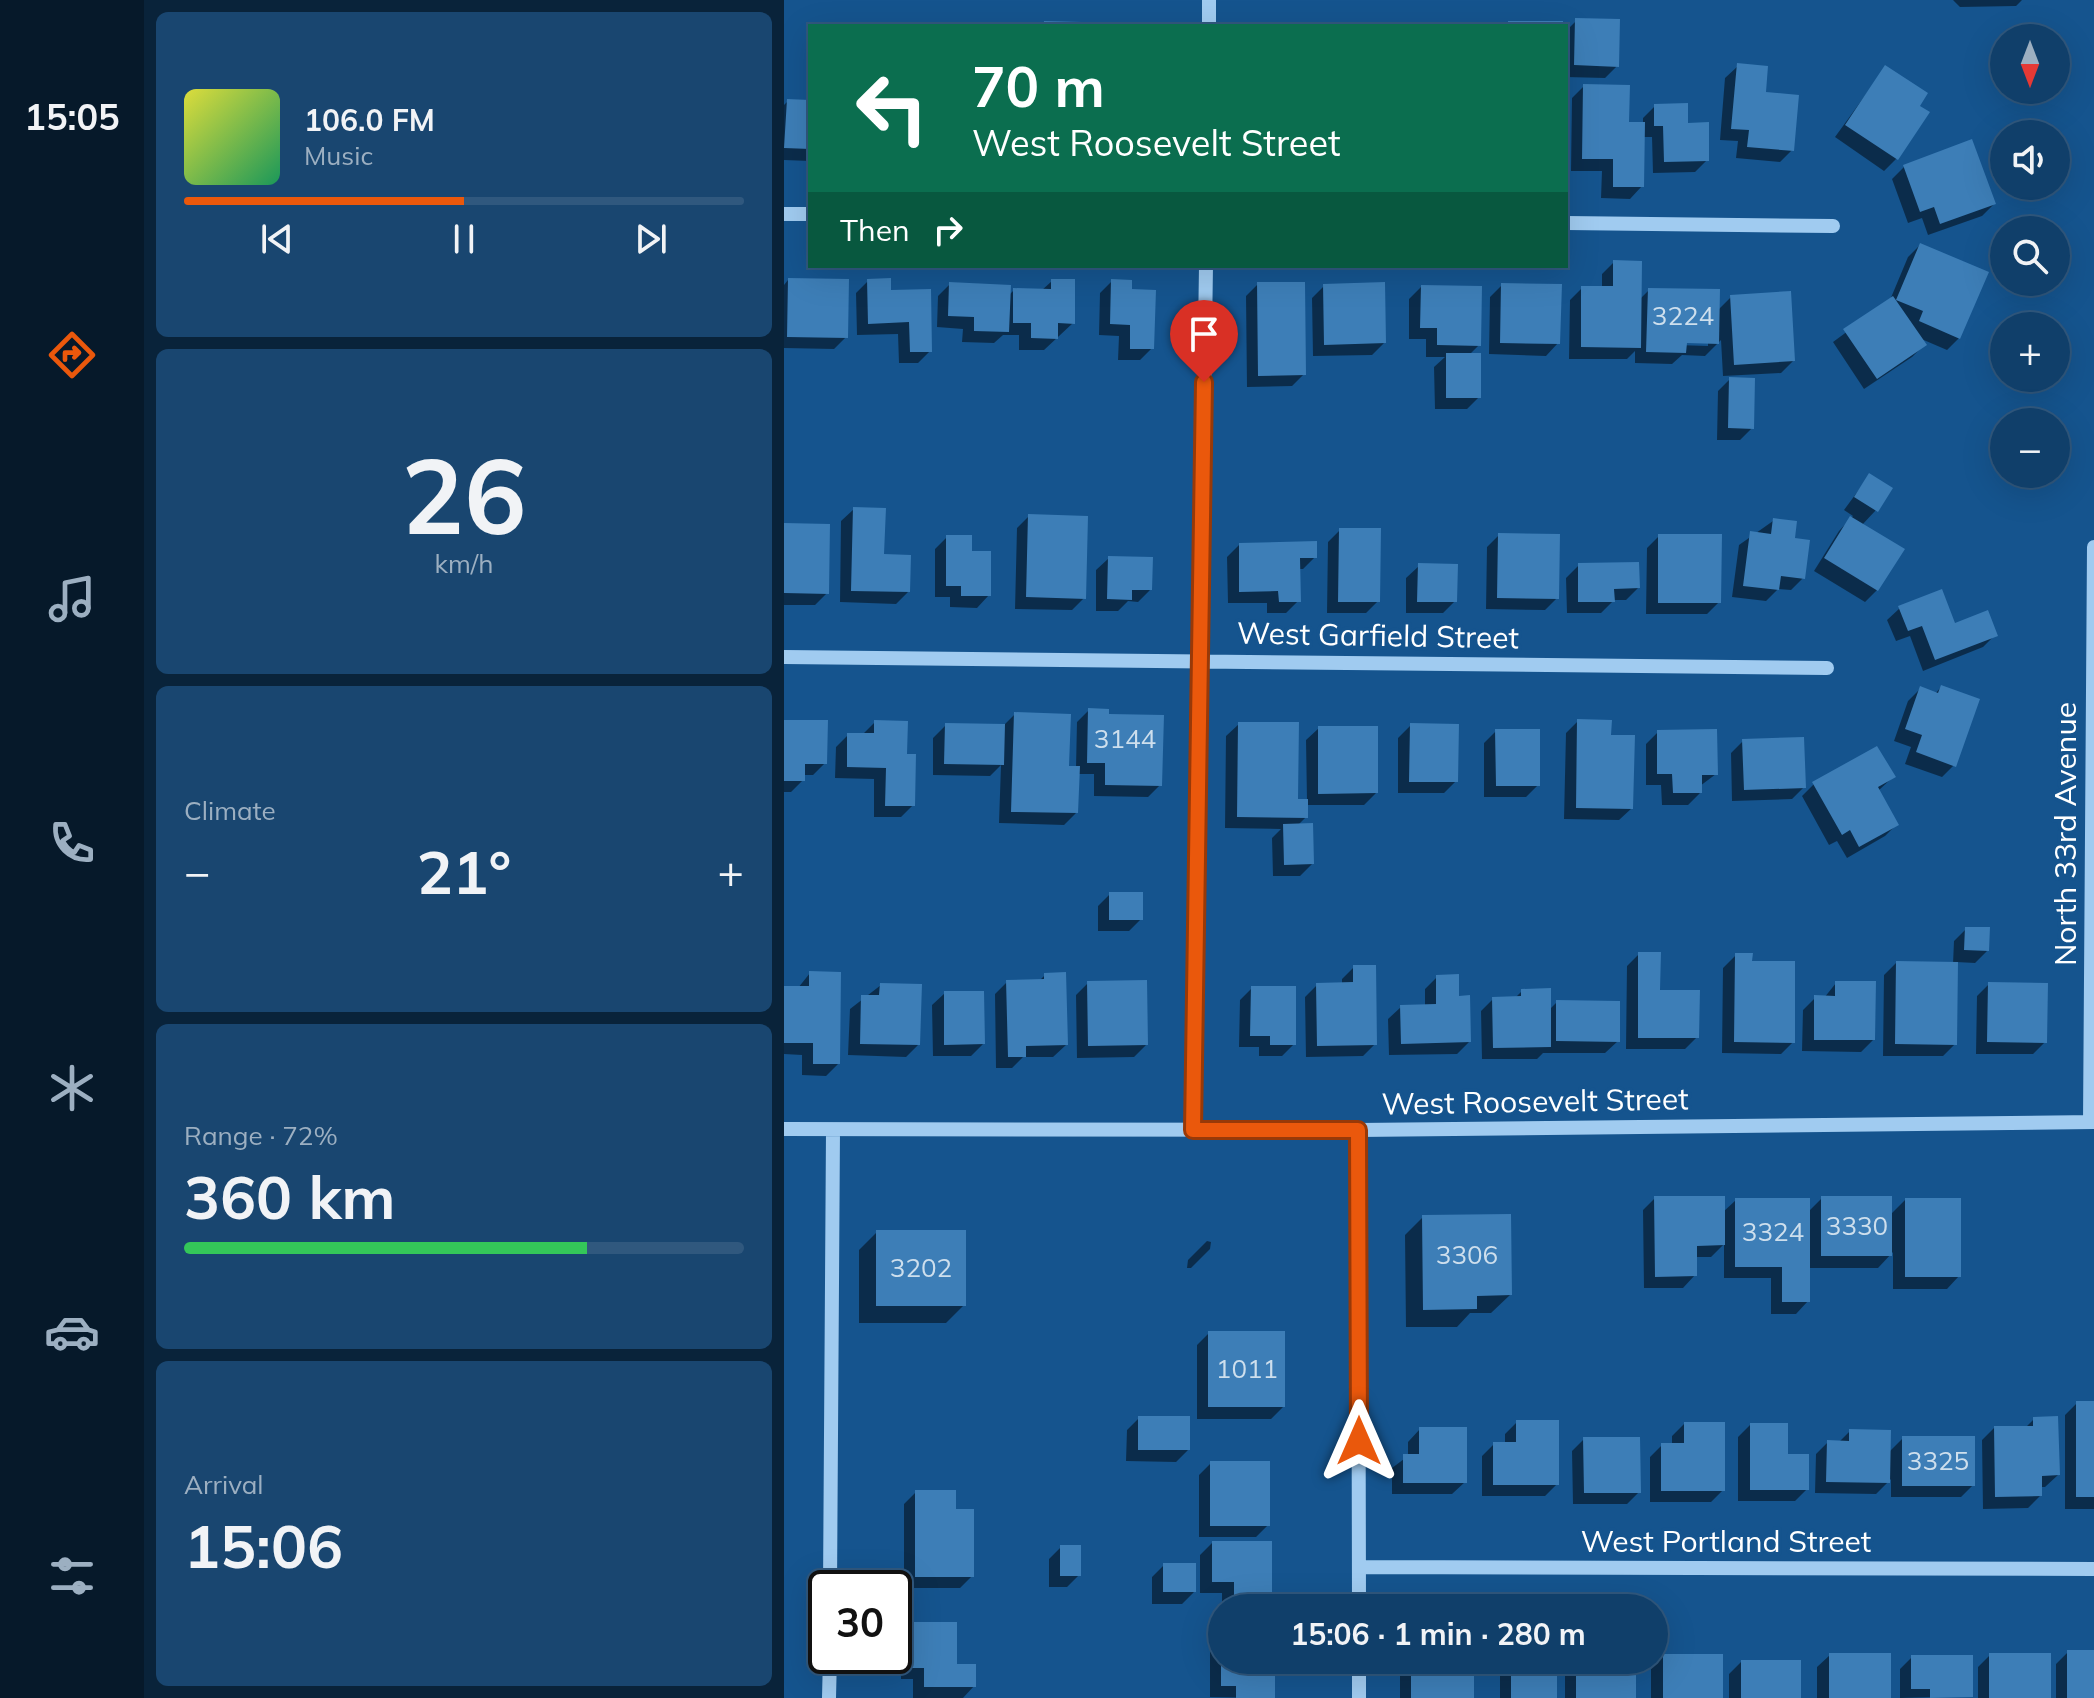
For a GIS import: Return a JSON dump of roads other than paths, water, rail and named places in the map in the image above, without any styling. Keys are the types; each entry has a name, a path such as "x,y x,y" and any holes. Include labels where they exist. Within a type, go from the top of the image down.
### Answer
{"street":[{"path":"1209,0 1209,24"},
{"path":"784,214 808,214"},
{"path":"1568,223 1833,226"},
{"path":"1193,1130 1206,268"},
{"name":"North 33rd Avenue","path":"2092,1122 2094,547"},
{"name":"West Garfield Street","path":"784,657 1827,668"},
{"name":"West Roosevelt Street","path":"784,1129 1358,1130 2092,1122"},
{"path":"830,1570 833,1130"},
{"path":"1358,1130 1359,1594"},
{"name":"West Portland Street","path":"1359,1567 2094,1569"},
{"path":"829,1698 830,1674"},
{"path":"1359,1674 1359,1698"}]}
